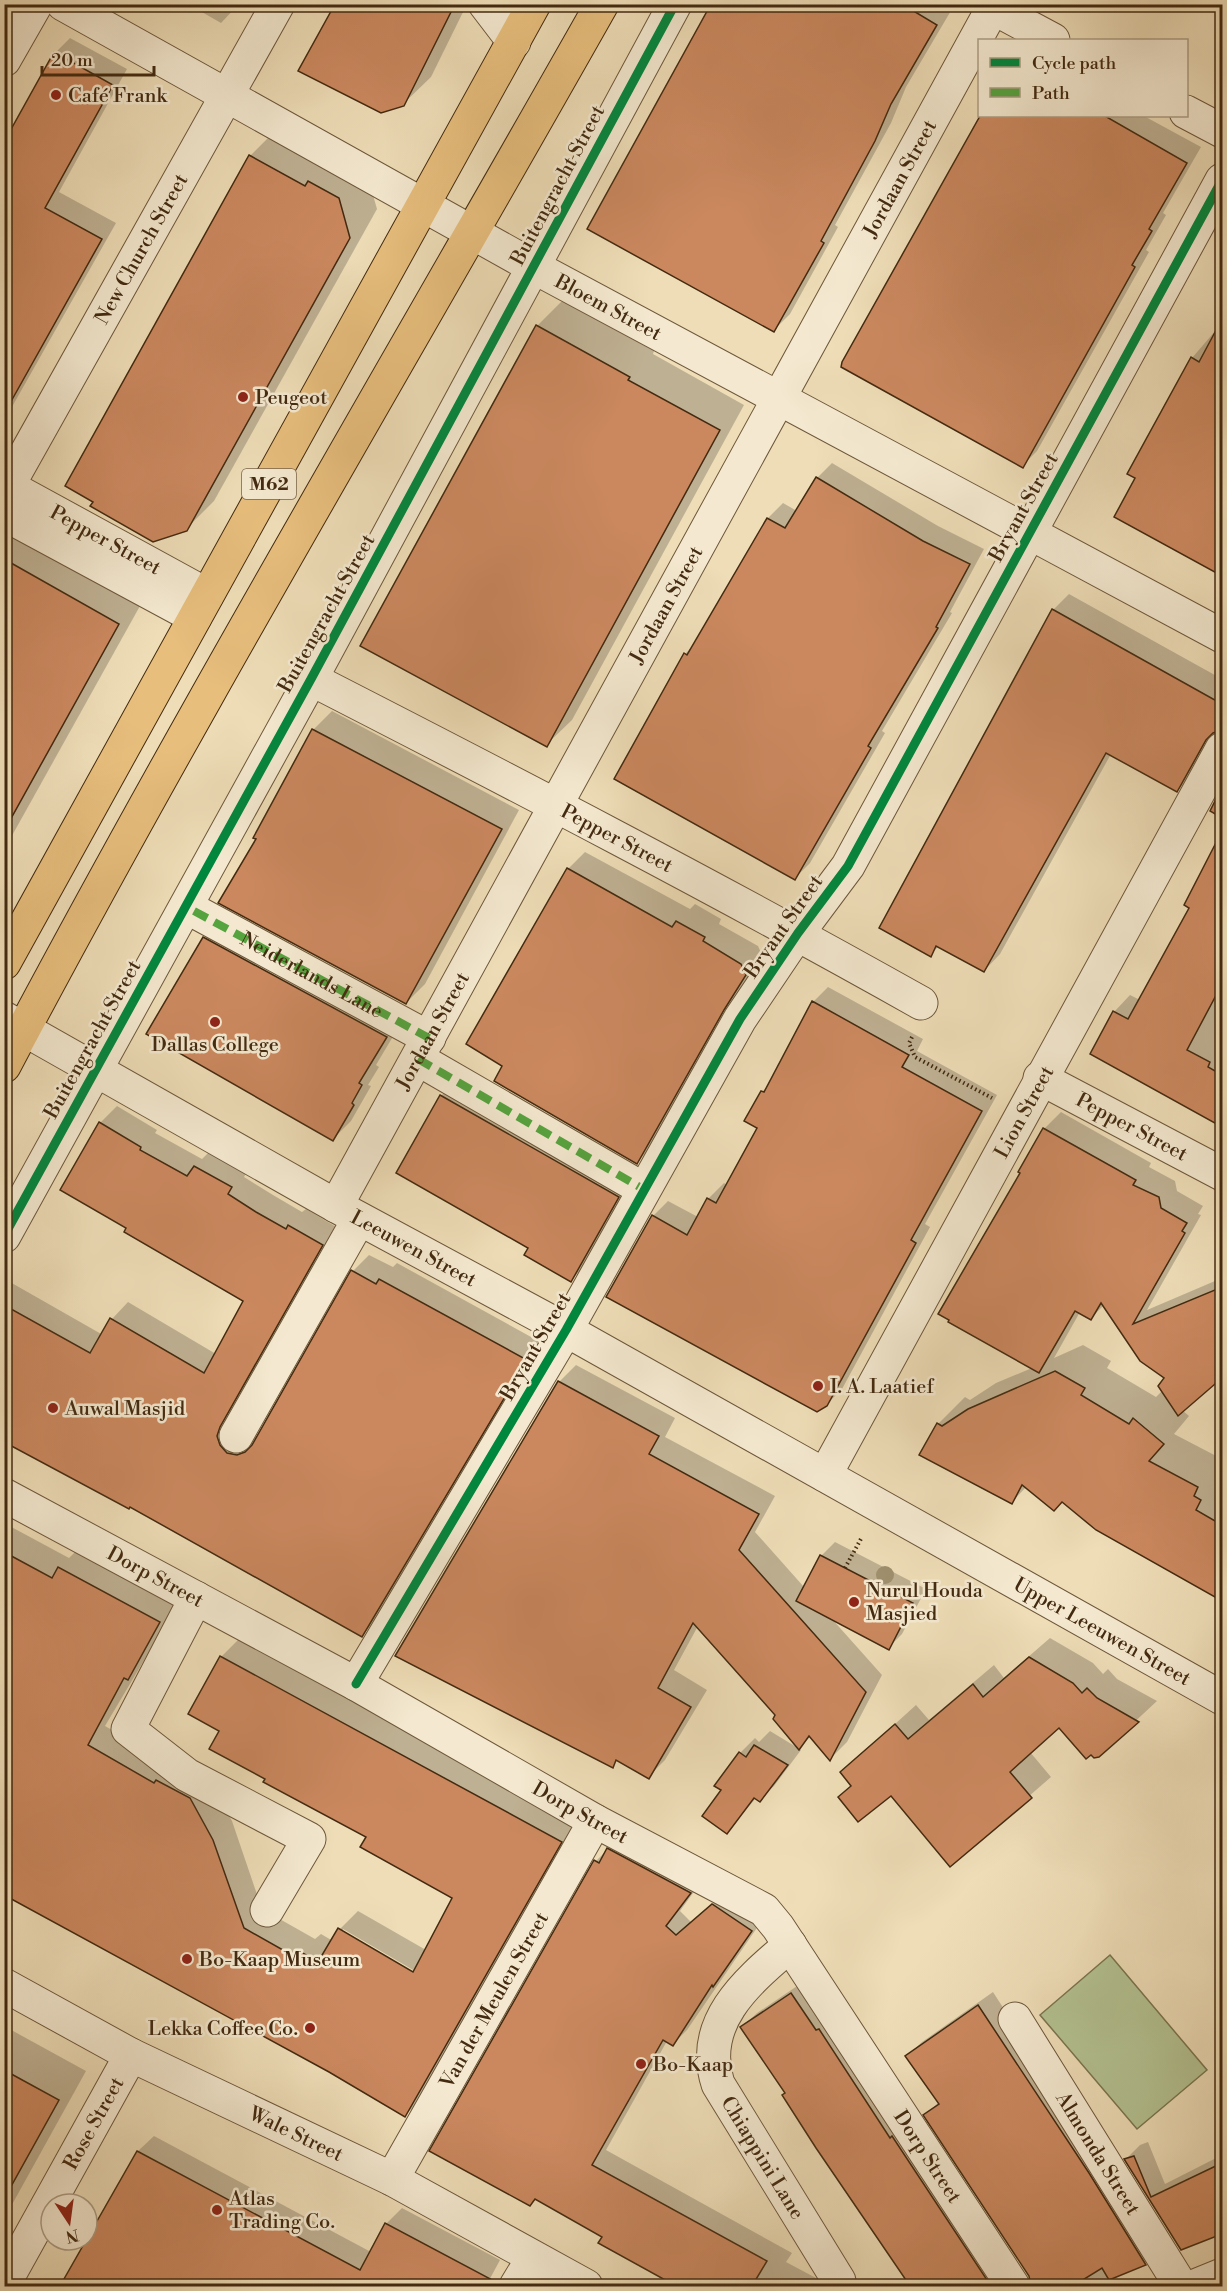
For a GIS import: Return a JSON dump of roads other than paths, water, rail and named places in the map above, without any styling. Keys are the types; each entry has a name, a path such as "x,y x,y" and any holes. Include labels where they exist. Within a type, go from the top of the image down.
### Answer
{"main road":[{"name":"M62","path":"4,963 426,204 534,4"},
{"name":"M62","path":"4,1066 14,1023 474,233 602,4"}],"street":[{"path":"4,60 36,4"},
{"name":"Bloem Street","path":"63,4 426,204 534,267 1222,636"},
{"name":"New Church Street","path":"6,494 279,4"},
{"path":"485,4 514,42"},
{"name":"Buitengracht Street","path":"4,1236 311,679 675,4"},
{"path":"991,6 1051,39"},
{"name":"Jordaan Street","path":"236,1436 348,1212 423,1048 991,6"},
{"path":"1188,113 1222,131"},
{"name":"Bryant Street","path":"356,1684 566,1330 740,1019 798,933 848,866 1222,180"},
{"name":"Pepper Street","path":"6,494 201,606"},
{"name":"Pepper Street","path":"311,679 555,804 798,933 921,1003"},
{"name":"Lion Street","path":"825,1476 1040,1078 1222,749"},
{"name":"Neiderlands Lane","path":"194,911 423,1048 643,1189"},
{"name":"Leeuwen Street","path":"14,1023 348,1212 566,1330 825,1476"},
{"name":"Pepper Street","path":"1040,1078 1222,1174"},
{"name":"Upper Leeuwen Street","path":"825,1476 1222,1698"},
{"name":"Dorp Street","path":"4,1495 356,1684 595,1821 764,1910 790,1945 1013,2286"},
{"path":"196,1598 129,1729 187,1775 309,1839 267,1910"},
{"name":"Van der Meulen Street","path":"392,2179 595,1821"},
{"name":"Chiappini Lane","path":"790,1945 750,1979 729,2007 718,2030 712,2058 718,2084 839,2281"},
{"name":"Wale Street","path":"4,1984 131,2055 392,2179 586,2286"},
{"name":"Almonda Street","path":"1015,2019 1181,2286"},
{"name":"Rose Street","path":"4,2284 131,2055"},
{"path":"516,2286 533,2258"},
{"path":"1195,2286 1222,2275"}],"place":[{"name":"Café Frank","path":"56,95"},
{"name":"Peugeot","path":"243,397"},
{"name":"Dallas College","path":"215,1022"},
{"name":"I. A. Laatief","path":"818,1386"},
{"name":"Auwal Masjid","path":"53,1408"},
{"name":"Nurul Houda Masjied","path":"854,1602"},
{"name":"Bo-Kaap Museum","path":"187,1959"},
{"name":"Lekka Coffee Co.","path":"310,2028"},
{"name":"Bo-Kaap","path":"641,2064"},
{"name":"Atlas Trading Co.","path":"217,2210"}]}
